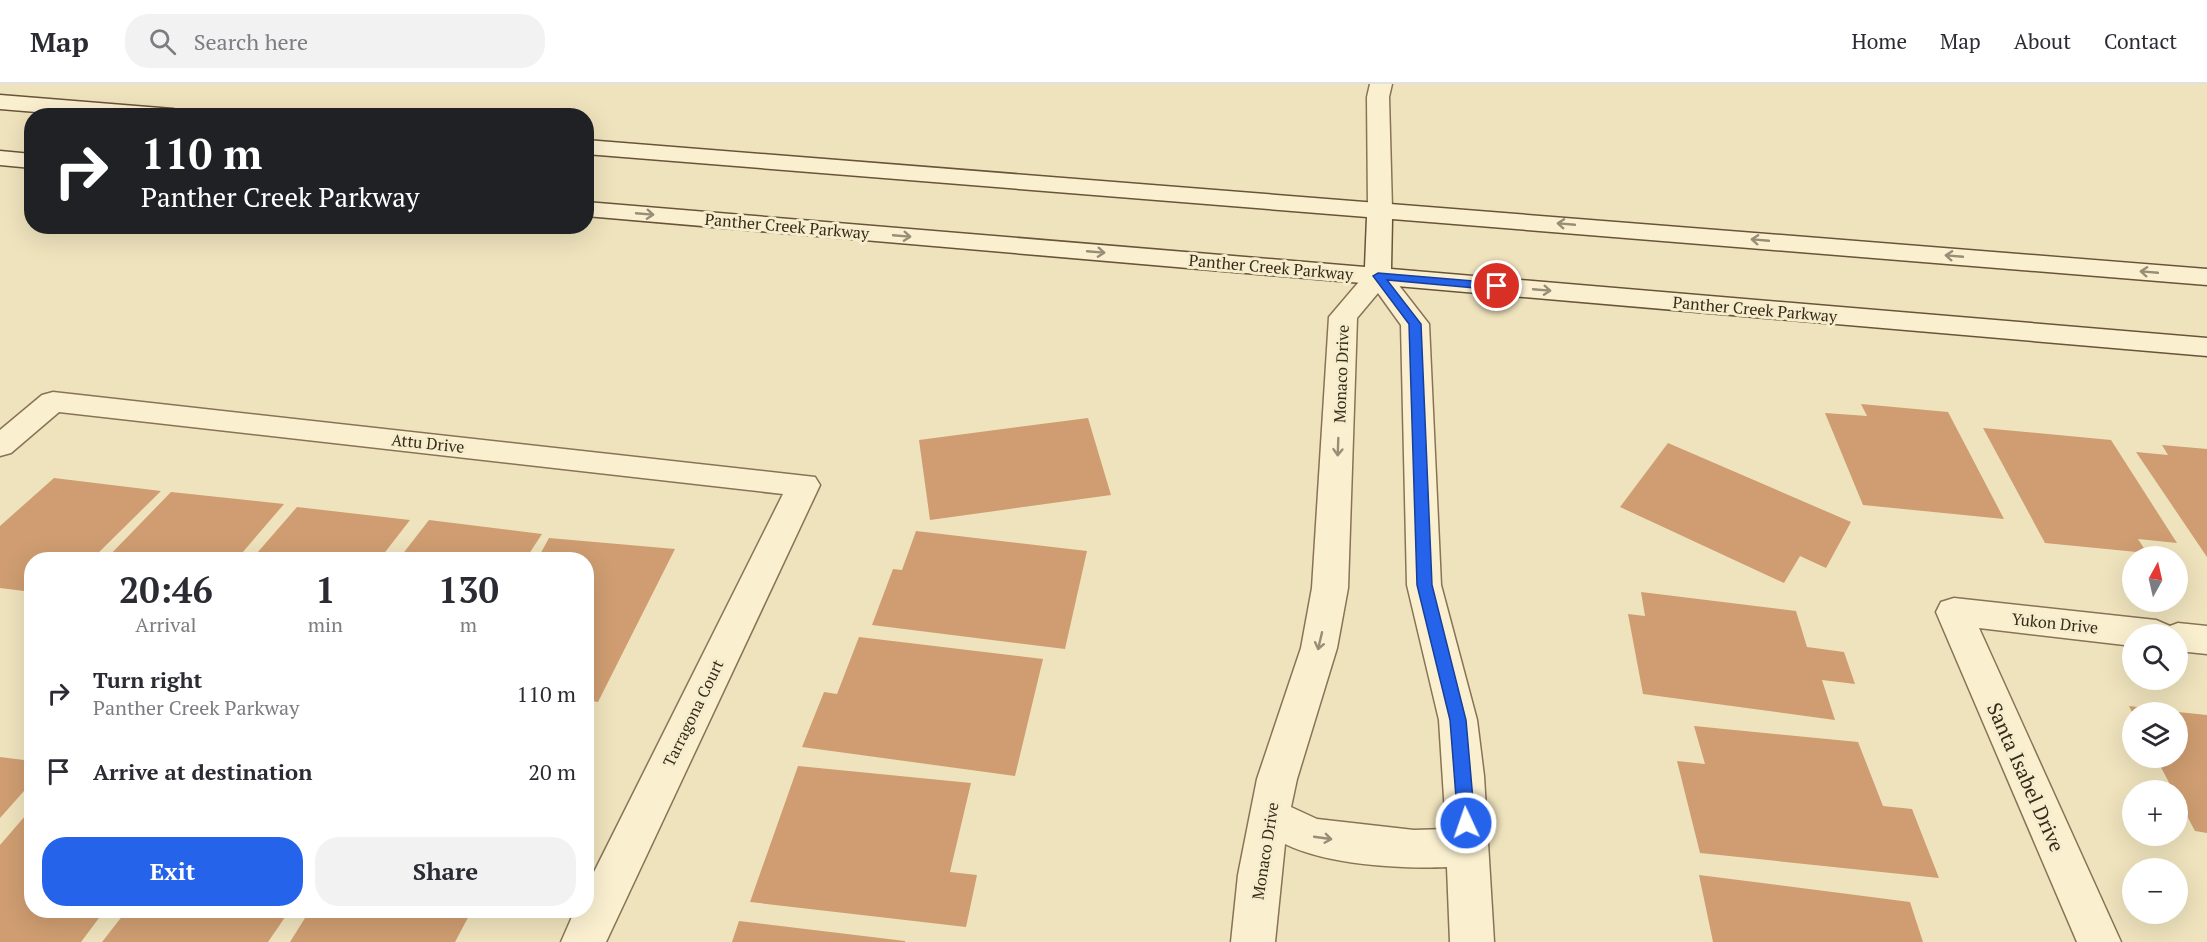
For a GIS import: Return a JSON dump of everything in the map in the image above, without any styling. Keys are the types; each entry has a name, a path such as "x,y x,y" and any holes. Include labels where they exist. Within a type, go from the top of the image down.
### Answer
{"main road":[{"path":"1381,84 1378,97 1380,209 1378,276 1415,324 1424,585 1458,720 1468,847 1472,942"},
{"path":"0,102 74,108"},
{"path":"594,148 2207,277"},
{"path":"0,158 24,160"},
{"name":"Panther Creek Parkway","path":"594,209 2207,347"},
{"name":"Monaco Drive","path":"1254,942 1259,875 1269,816 1277,779 1319,648 1330,588 1343,317 1378,276"},
{"name":"Attu Drive","path":"0,446 53,402 804,484"},
{"name":"Tarragona Court","path":"594,917 804,484"},
{"name":"Yukon Drive","path":"1954,612 2122,630"},
{"name":"Santa Isabel Drive","path":"1954,612 2099,942"},
{"path":"2188,638 2207,640"},
{"path":"1269,816 1313,837 1414,849 1468,847"},
{"name":"Tarragona Court","path":"582,942 594,918"}],"building":[{"path":"1861,404 1948,412 2004,519 1863,505 1825,413 1867,416"},
{"path":"1088,418 1111,495 930,520 919,440"},
{"path":"1983,428 2111,440 2177,543 2138,539 2142,546 2122,546 2122,551 2045,543"},
{"path":"1668,443 1851,522 1826,568 1800,556 1784,583 1620,507"},
{"path":"2162,445 2207,449 2207,557 2136,452 2168,455"},
{"path":"54,478 161,491 99,552 24,552 24,591 0,588 0,526"},
{"path":"171,492 284,504 243,552 113,552"},
{"path":"297,507 410,520 385,552 258,552"},
{"path":"429,520 542,534 530,552 404,552"},
{"path":"916,531 1087,551 1065,649 872,625 893,569 902,570"},
{"path":"549,538 675,549 598,702 594,701 594,552 541,552"},
{"path":"1641,592 1796,611 1807,647 1844,652 1855,684 1822,680 1835,720 1643,694 1628,614 1645,616"},
{"path":"859,637 1043,659 1015,776 802,747 824,692 837,694"},
{"path":"2188,713 2207,715 2207,833 2195,831 2188,818 2188,780 2168,780 2161,768 2188,768"},
{"path":"1694,726 1858,742 1883,806 1912,809 1939,878 1700,853 1677,761 1705,764"},
{"path":"0,757 24,760 24,791 0,818"},
{"path":"798,766 971,783 950,872 977,875 966,927 750,902"},
{"path":"24,817 24,918 99,918 81,942 0,942 0,845"},
{"path":"1699,875 1910,902 1923,942 1713,942"},
{"path":"121,918 284,918 268,942 102,942"},
{"path":"305,918 468,918 455,942 290,942"},
{"path":"739,921 905,941 905,942 732,942"}],"route":[{"path":"1466,823 1458,720 1424,585 1415,324 1378,276 1497,286"}]}
